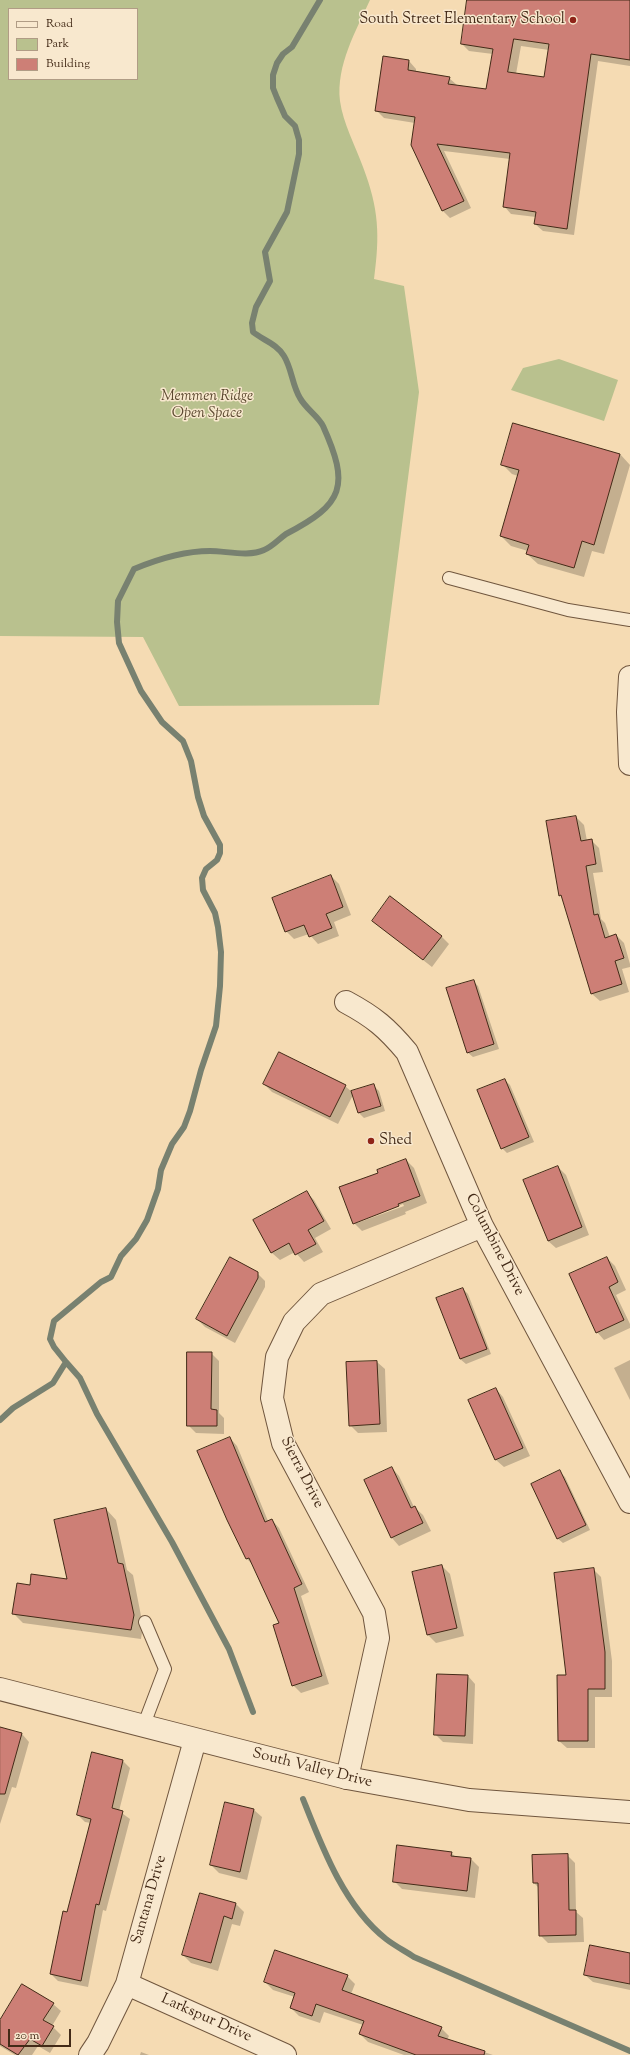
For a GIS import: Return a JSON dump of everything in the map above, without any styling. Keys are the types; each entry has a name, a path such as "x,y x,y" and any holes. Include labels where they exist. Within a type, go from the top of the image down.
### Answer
{"street":[{"path":"630,677 628,712 630,764"},
{"name":"Columbine Drive","path":"346,1002 368,1014 387,1028 407,1052 482,1226 630,1502"},
{"name":"Sierra Drive","path":"347,1778 377,1645 378,1638 374,1612 283,1442 272,1398 277,1357 294,1322 320,1294 482,1226"},
{"name":"South Valley Drive","path":"0,1690 347,1778 469,1800 630,1812"},
{"name":"Santana Drive","path":"90,2055 98,2043 126,1984 195,1740"},
{"name":"Larkspur Drive","path":"126,1984 285,2055"}],"lane":[{"path":"449,578 568,610 630,620"},
{"path":"142,1727 165,1669 145,1622"}],"green space":[{"name":"Memmen Ridge Open Space","path":"0,0 370,0 353,36 344,61 341,74 340,101 346,126 360,159 375,209 377,222 377,249 374,279 404,286 419,392 379,705 179,706 143,637 0,636"},
{"path":"559,359 618,380 604,421 511,390 523,368"}],"building":[{"path":"467,0 630,0 630,60 591,54 567,229 534,224 536,212 503,207 510,153 437,144 464,201 442,211 411,145 415,117 375,111 383,56 409,60 408,70 450,77 448,84 486,89 493,49 461,44","holes":["514,39 549,44 544,77 508,72"]},
{"path":"513,423 620,454 594,545 582,541 574,568 526,554 529,545 500,536 519,470 501,465"},
{"path":"576,816 581,841 592,839 596,864 586,866 594,915 598,914 605,938 616,934 624,958 615,961 622,984 591,994 561,895 559,896 546,821"},
{"path":"331,875 343,907 326,914 332,928 309,937 304,925 285,932 272,898"},
{"path":"390,896 442,936 423,960 372,921"},
{"path":"474,980 494,1044 467,1053 446,988"},
{"path":"279,1052 346,1085 330,1117 263,1084"},
{"path":"505,1079 529,1137 501,1149 477,1090"},
{"path":"374,1084 381,1106 358,1113 351,1091"},
{"path":"406,1159 420,1196 353,1224 339,1187 378,1173 377,1170"},
{"path":"558,1166 582,1227 548,1241 523,1180"},
{"path":"307,1191 324,1221 308,1230 316,1244 295,1255 289,1243 271,1253 253,1220"},
{"path":"230,1257 258,1272 258,1278 227,1336 196,1319"},
{"path":"607,1257 618,1282 609,1287 624,1320 596,1333 569,1274"},
{"path":"463,1288 487,1349 460,1359 436,1298"},
{"path":"187,1352 212,1352 211,1409 217,1410 217,1426 187,1426"},
{"path":"377,1361 380,1424 349,1426 346,1362"},
{"path":"496,1388 523,1448 495,1460 468,1400"},
{"path":"230,1437 265,1522 272,1519 302,1584 294,1588 322,1676 292,1686 273,1625 279,1623 249,1558 246,1559 227,1520 197,1451"},
{"path":"392,1467 411,1508 415,1506 423,1523 391,1538 364,1480"},
{"path":"560,1470 586,1525 557,1539 531,1484"},
{"path":"106,1508 118,1563 123,1564 134,1615 131,1630 12,1614 17,1583 30,1585 31,1574 67,1579 54,1520"},
{"path":"442,1565 457,1628 427,1635 412,1572"},
{"path":"594,1568 605,1652 605,1689 588,1689 588,1741 558,1741 557,1675 566,1675 554,1573"},
{"path":"437,1674 468,1675 465,1736 434,1735"},
{"path":"0,1727 22,1733 5,1794 0,1794"},
{"path":"92,1752 123,1760 112,1808 123,1811 99,1905 96,1904 81,1981 50,1974 63,1911 67,1912 91,1819 77,1815"},
{"path":"225,1802 254,1809 240,1872 210,1865"},
{"path":"397,1845 452,1852 451,1856 471,1858 467,1891 393,1882"},
{"path":"568,1854 569,1910 576,1910 576,1935 539,1936 538,1883 533,1883 532,1855"},
{"path":"200,1893 236,1903 232,1919 224,1916 211,1963 182,1955"},
{"path":"590,1945 630,1953 630,1984 584,1975"},
{"path":"275,1950 348,1975 342,1990 442,2027 438,2036 485,2051 484,2055 416,2055 359,2034 364,2021 316,2004 312,2016 290,2008 295,1993 264,1982"},
{"path":"22,1984 54,2003 43,2020 54,2026 42,2046 30,2039 18,2055 0,2044 0,2020"}],"waterway":[{"path":"0,1420 13,1408 53,1383 66,1362 54,1347 50,1339 54,1321 101,1282 111,1277 121,1256 136,1239 147,1220 158,1189 161,1170 172,1144 184,1127 190,1111 201,1070 216,1026 220,986 221,952 215,913 203,890 202,878 206,869 217,860 220,853 220,845 204,816 198,797 191,761 183,741 162,722 141,691 119,643 117,622 118,601 134,569 161,559 190,552 210,551 251,553 267,549 286,534 320,513 330,502 336,491 338,479 337,464 323,426 305,406 300,398 284,356 278,348 253,332 252,323 256,307 270,281 265,252 287,212 299,154 299,140 295,126 285,116 277,98 273,88 273,75 277,63 283,54 292,47 320,0"},
{"path":"66,1362 80,1378 97,1414 172,1542 229,1649 253,1712"},
{"path":"303,1799 327,1856 346,1893 371,1925 386,1939 414,1957 630,2051"}],"place":[{"name":"South Street Elementary School","path":"573,20"},
{"name":"Shed","path":"371,1141"}]}
